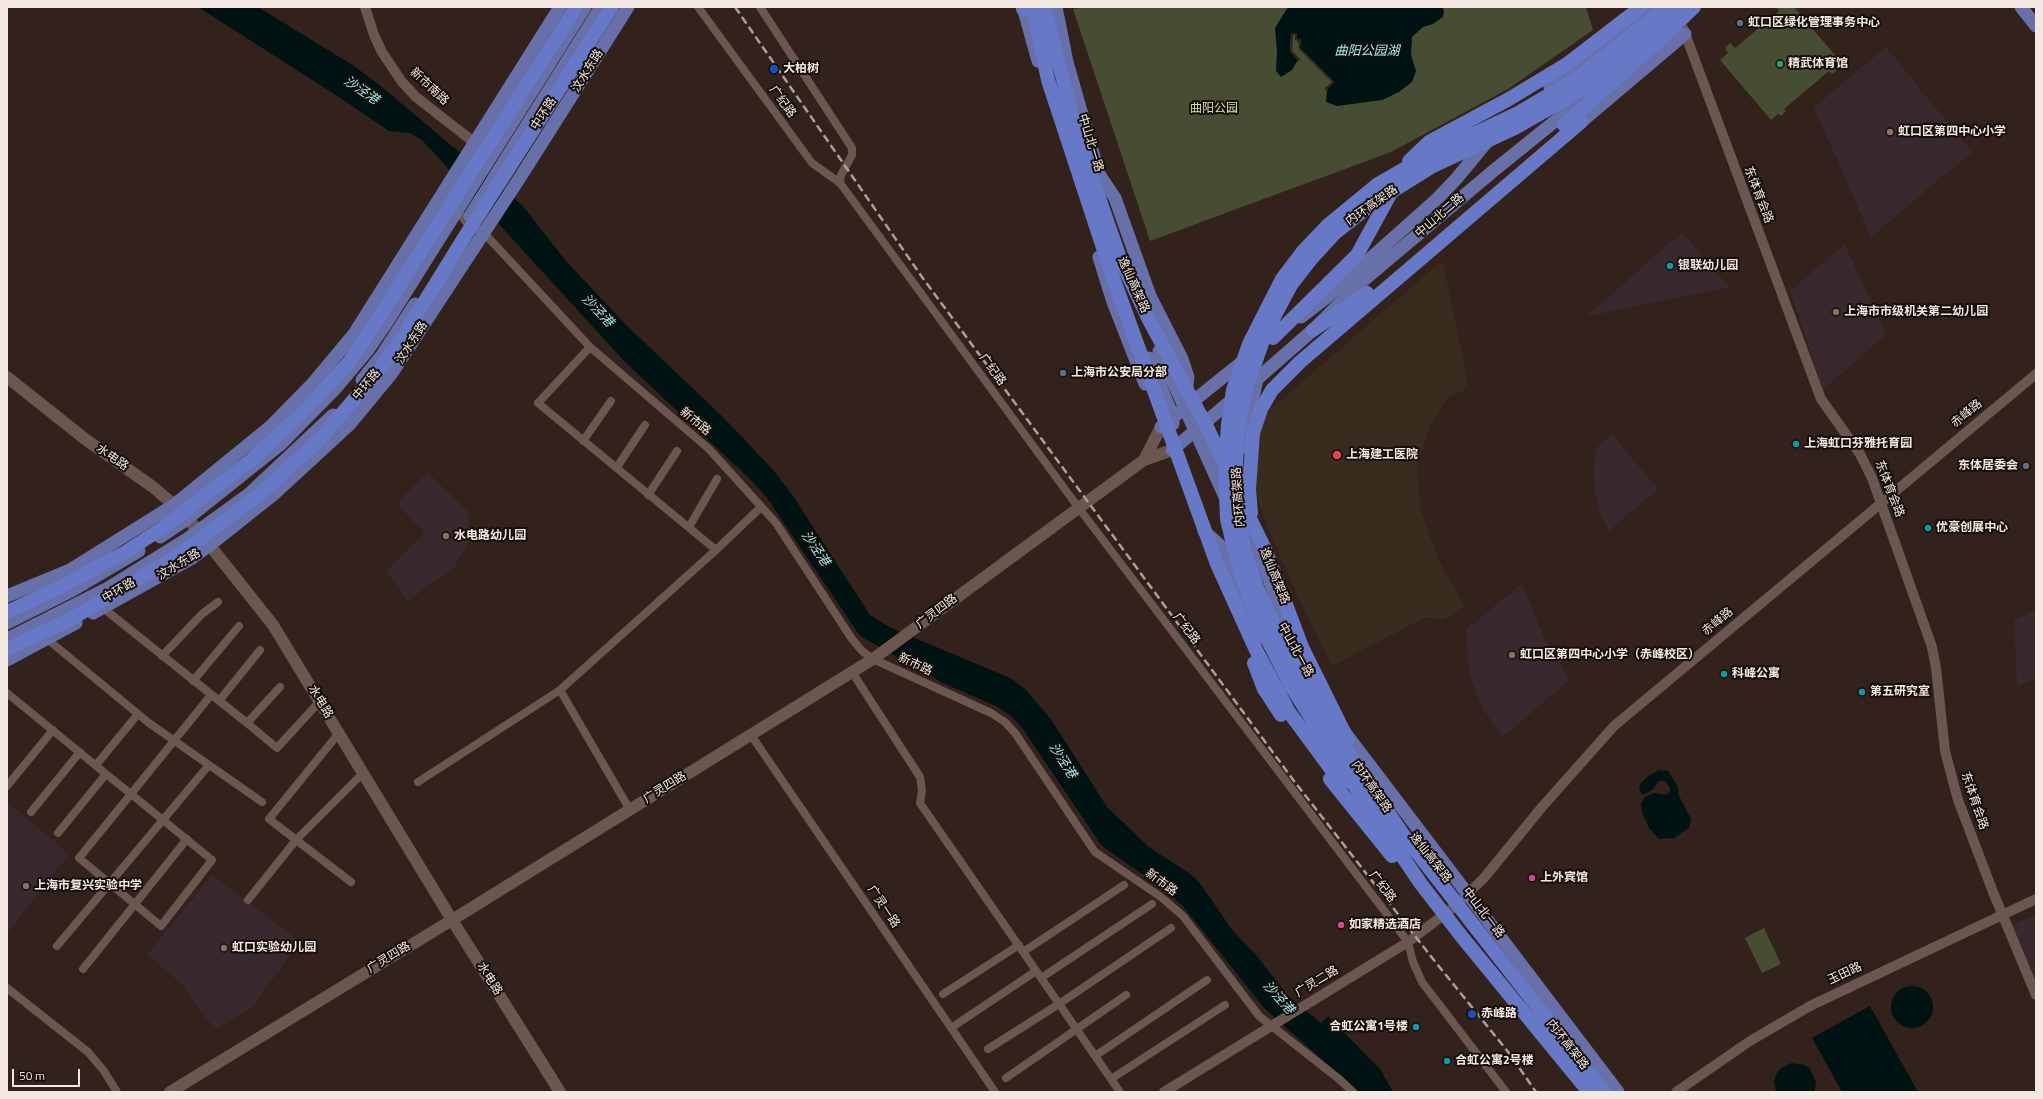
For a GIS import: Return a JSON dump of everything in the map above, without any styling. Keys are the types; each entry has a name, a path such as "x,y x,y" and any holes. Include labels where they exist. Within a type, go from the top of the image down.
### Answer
{"highway":[{"path":"7,612 60,587 111,559 164,527 251,460 292,423 324,391 348,362 371,330 576,7"},
{"name":"中环路","path":"7,650 71,618 180,554 260,494 320,439 381,368 404,335 612,7"},
{"name":"逸仙高架路","path":"1044,7 1079,140 1122,260 1150,322 1206,425 1264,549 1302,647 1349,741 1360,762 1399,818 1533,992 1605,1092"},
{"path":"1273,338 1357,255 1405,166 1429,142 1509,99 1567,64 1641,7"},
{"name":"内环高架路","path":"1589,1092 1462,937 1421,884 1345,772 1291,686 1261,627 1241,577 1227,519 1225,470 1228,424 1233,390 1249,344 1282,279 1304,250 1327,226 1378,184 1423,158 1518,113 1582,76 1666,7"},
{"path":"1313,330 1357,301 1552,136 1658,42 1694,7"},
{"name":"逸仙高架路","path":"1024,9 1111,272 1217,564 1256,650 1290,712 1393,853 1421,884"},
{"name":"内环高架路","path":"1605,1092 1404,836 1320,711 1257,587 1244,549 1237,506 1236,463 1238,430 1246,389 1266,332 1291,285 1312,258 1335,233 1372,204 1431,167 1515,128 1585,88 1680,10"},
{"path":"1279,630 1262,576 1253,538 1249,489 1253,433 1261,409 1272,390 1300,362 1384,289 1581,122"},
{"path":"1197,524 1264,689 1290,728 1320,767 1440,915 1462,937"}],"main road":[{"path":"7,596 70,570 174,506 271,426 314,382 354,334 560,7"},
{"path":"7,623 73,590 120,564 187,519 281,444 335,389 367,351 388,322 585,7"},
{"name":"汶水东路","path":"7,640 108,588 148,565 198,531 249,494 296,452 329,419 370,371 408,315 602,7"},
{"name":"汶水东路","path":"7,660 192,558 273,495 349,425 392,373 556,122 628,7"},
{"name":"中山北一路","path":"1056,7 1067,62 1098,174 1115,198 1150,296 1182,359 1188,377 1185,407 1248,550 1279,630 1345,734 1618,1092"},
{"name":"中山北二路","path":"1160,423 1173,417 1327,297 1418,217 1457,178 1517,108 1584,64 1652,7"},
{"name":"中山北二路","path":"1172,450 1257,379 1313,330 1358,286 1448,209 1610,76 1680,10 1690,7"},
{"path":"2021,7 2036,26"},
{"path":"2032,7 2036,12"},
{"name":"中山北一路","path":"1024,9 1113,302 1172,450 1197,524 1223,548 1234,581 1279,691 1328,769 1580,1092"},
{"path":"1581,122 1685,34"},
{"path":"506,92 543,76"},
{"path":"1581,122 1588,114 1598,90 1610,76"},
{"path":"554,83 556,122"},
{"path":"1098,174 1100,190 1127,286 1185,407"},
{"name":"中山北一路","path":"1099,257 1142,341 1173,417 1172,450"},
{"path":"335,389 342,349"},
{"path":"365,406 370,371"},
{"name":"水电路","path":"7,376 85,439 153,487 174,506 210,545 273,625 452,920 560,1092"},
{"path":"1257,379 1242,442 1241,494 1245,519 1275,595 1279,630"},
{"path":"1159,383 1160,423"},
{"name":"广灵四路","path":"1144,460 1160,423"},
{"name":"广灵四路","path":"170,1092 452,920 852,672 1144,460 1172,450"},
{"path":"26,588 73,590"}],"street":[{"name":"新市南路","path":"365,7 374,35 382,52 402,82 416,97 474,143 521,176"},
{"name":"广纪路","path":"698,7 812,163 840,183 1078,507 1408,942 1413,962 1422,982 1506,1092"},
{"path":"760,7 852,148 852,155 844,168 840,183"},
{"name":"东体育会路","path":"1680,10 1685,34 1818,393 1830,414 1860,454 1881,503 1932,647 1946,751 1953,782 2002,914 2036,995"},
{"name":"新市路","path":"443,194 466,222 484,233 590,347 710,450 776,523 852,639 862,651 876,656 991,713 1005,722 1015,733 1095,852 1162,897 1183,916 1254,1011 1274,1024 1353,1092"},
{"path":"590,347 538,403 716,550"},
{"name":"赤峰路","path":"1442,916 1468,894 1614,726 2036,374"},
{"path":"583,440 611,401"},
{"path":"617,468 645,425"},
{"path":"648,494 677,450"},
{"path":"689,527 717,479"},
{"path":"418,782 560,690 716,550 761,507"},
{"path":"162,656 202,614 218,602"},
{"path":"103,608 277,748 320,701"},
{"path":"193,681 239,626"},
{"path":"47,639 138,714 262,802"},
{"path":"219,701 260,650"},
{"path":"852,672 920,777 922,790 920,803 1120,1092"},
{"path":"247,723 280,687"},
{"path":"560,690 630,810"},
{"path":"7,693 106,774 131,794 163,820 187,839 212,860 161,926 79,858 131,794 174,740 212,695"},
{"path":"96,765 138,714"},
{"path":"7,786 52,730"},
{"path":"339,733 269,819 351,882"},
{"name":"广灵一路","path":"751,735 995,1092"},
{"path":"31,812 80,752"},
{"path":"57,946 209,765"},
{"path":"248,900 296,840 363,773"},
{"path":"58,833 106,774"},
{"path":"83,969 187,839"},
{"path":"943,994 1021,949 1124,885"},
{"name":"玉田路","path":"1676,1092 1750,1041 1794,1014 2036,899"},
{"path":"1041,978 1152,904"},
{"name":"广灵二路","path":"1164,1092 1408,942 1442,916"},
{"path":"988,1049 1059,1004 1171,928"},
{"path":"951,1028 1036,971"},
{"path":"1095,1056 1207,980"},
{"path":"7,988 88,1052 104,1071 117,1092"},
{"path":"1006,1078 1126,995"},
{"path":"1111,1079 1225,1005"}],"shaded area":[{"name":"虹口区第四中心小学","path":"1886,47 1972,152 1871,237 1814,107"},
{"path":"1682,232 1729,287 1588,316 1588,315"},
{"name":"上海市市级机关第二幼儿园","path":"1845,245 1886,334 1823,390 1790,290"},
{"name":"上海建工医院","path":"1443,262 1469,388 1448,397 1432,422 1417,466 1421,512 1439,561 1465,607 1443,620 1426,617 1332,666 1300,601 1270,533 1258,499 1253,471 1255,443 1265,414 1437,265"},
{"path":"1612,434 1658,489 1609,531 1598,509 1594,484 1594,460 1598,446"},
{"name":"水电路幼儿园","path":"427,472 468,512 470,539 454,568 407,601 386,571 425,533 397,504"},
{"name":"虹口区第四中心小学（赤峰校区）","path":"1522,584 1544,637 1570,680 1502,737 1482,707 1469,673 1466,629"},
{"path":"2036,609 2036,678 2017,687 2014,621"},
{"name":"上海市复兴实验中学","path":"7,802 70,854 7,933"},
{"name":"虹口实验幼儿园","path":"212,875 300,941 253,1006 215,1030 182,984 147,955"},
{"path":"2036,915 2036,981 2011,925"}],"green space":[{"name":"曲阳公园","path":"1090,7 1586,7 1593,30 1508,89 1391,152 1150,241 1073,9"},
{"name":"精武体育馆","path":"1776,7 1794,7 1840,61 1834,67 1837,70 1832,74 1829,71 1784,109 1786,111 1781,116 1778,114 1771,120 1720,60 1728,53 1725,48 1730,43 1735,48 1779,11"},
{"path":"1764,928 1781,964 1762,973 1745,938"}],"water":[{"name":"沙泾港","path":"198,7 258,7 354,66 377,83 522,205 566,261 625,324 725,419 774,471 793,496 870,615 891,628 1010,678 1025,689 1050,718 1107,807 1150,848 1189,873 1199,882 1233,931 1256,955 1288,996 1321,1023 1328,1016 1380,1069 1393,1092 1359,1092 1265,1009 1182,905 1161,887 1106,849 1099,842 1023,729 1012,717 998,707 943,683 860,636 767,498 752,481 625,362 422,140 410,133 389,131 339,97"},
{"name":"曲阳公园湖","path":"1289,7 1442,7 1444,11 1443,17 1433,24 1423,27 1412,37 1411,55 1416,71 1412,82 1399,92 1382,100 1337,106 1326,102 1327,89 1334,82 1300,48 1301,39 1297,39 1297,33 1291,33 1290,51 1298,60 1292,70 1281,77 1276,71 1277,51 1275,28"},
{"path":"1659,770 1668,771 1678,787 1678,794 1691,819 1689,828 1674,838 1659,839 1649,828 1642,812 1641,803 1645,797 1654,793 1666,795 1670,792 1670,788 1665,781 1659,781 1652,790 1642,795 1639,787 1640,784 1648,776"},
{"path":"1912,986 1927,992 1933,1007 1927,1022 1912,1028 1897,1022 1891,1007 1897,992"},
{"path":"1870,1006 1918,1092 1842,1092 1812,1038"},
{"path":"1791,1063 1805,1065 1810,1069 1816,1082 1814,1092 1776,1092 1774,1081 1776,1075 1780,1069"}],"pier":[{"path":"1291,33 1297,33 1297,39 1301,39 1300,48 1334,82 1325,91 1325,88 1332,82 1299,49 1298,41 1295,40 1295,35 1293,35 1292,51 1300,59 1299,62 1290,51"}],"railway":[{"path":"735,7 922,277 1294,781 1433,959 1509,1053 1536,1092"}],"place":[{"name":"虹口区绿化管理事务中心","path":"1740,23"},
{"name":"精武体育馆","path":"1780,64"},
{"name":"大柏树","path":"774,69"},
{"name":"虹口区第四中心小学","path":"1890,132"},
{"name":"银联幼儿园","path":"1670,266"},
{"name":"上海市市级机关第二幼儿园","path":"1836,312"},
{"name":"上海市公安局分部","path":"1063,373"},
{"name":"上海虹口芬雅托育园","path":"1796,444"},
{"name":"上海建工医院","path":"1337,455"},
{"name":"东体居委会","path":"2026,466"},
{"name":"优豪创展中心","path":"1928,528"},
{"name":"水电路幼儿园","path":"446,536"},
{"name":"虹口区第四中心小学（赤峰校区）","path":"1512,655"},
{"name":"科峰公寓","path":"1724,674"},
{"name":"第五研究室","path":"1862,692"},
{"name":"上外宾馆","path":"1532,878"},
{"name":"上海市复兴实验中学","path":"26,886"},
{"name":"如家精选酒店","path":"1341,925"},
{"name":"虹口实验幼儿园","path":"224,948"},
{"name":"赤峰路","path":"1472,1014"},
{"name":"合虹公寓1号楼","path":"1416,1027"},
{"name":"合虹公寓2号楼","path":"1447,1061"}]}
